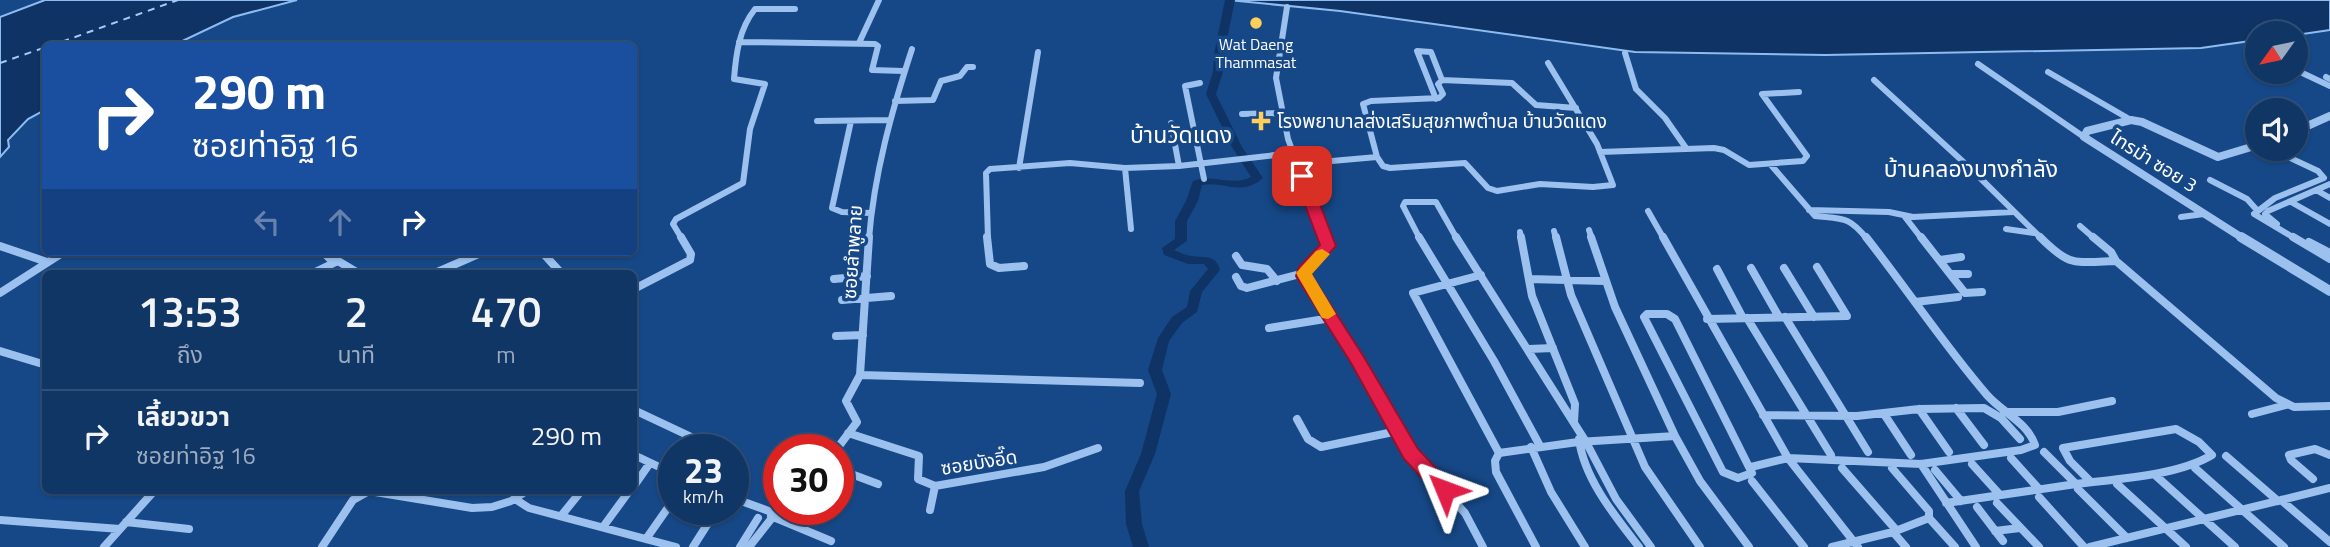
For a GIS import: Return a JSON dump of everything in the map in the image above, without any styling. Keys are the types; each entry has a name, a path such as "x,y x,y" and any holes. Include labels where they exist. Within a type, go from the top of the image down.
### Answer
{"street":[{"path":"859,43 879,0"},
{"path":"1236,277 1241,286 1247,288 1304,273 1328,246 1293,153 1276,74 1287,7"},
{"path":"637,287 690,260 691,254 673,224 677,219 743,183 750,129 765,84 734,79 739,42 755,9 795,9"},
{"path":"739,42 859,43 878,46 872,70 903,71"},
{"name":"ซอยลำพูลาย","path":"848,433 857,422 846,401 860,375 871,213 890,120 912,49"},
{"path":"1436,99 1417,51 1431,52 1442,80"},
{"path":"1018,168 1038,52"},
{"path":"1625,53 1636,89 1665,118 1686,148"},
{"path":"1548,63 1576,108 1601,152 1614,180 1611,186 1534,185 1506,191 1488,188 1475,168 1465,163 1390,168 1383,166 1377,157 1363,104 1371,101 1436,99 1443,96 1438,84 1442,80 1512,82 1536,105 1576,108"},
{"path":"1978,64 2084,137"},
{"path":"895,101 933,100 941,81 958,77 967,67 973,68"},
{"path":"2048,72 2132,120"},
{"path":"2308,76 2330,86"},
{"path":"1874,80 1970,168 2053,252 2066,261 2116,261"},
{"path":"1200,83 1185,86 1204,179"},
{"path":"1601,152 1720,149 1744,163 1771,165 1803,161 1807,156 1762,94 1799,92"},
{"path":"1242,114 1283,113"},
{"path":"2308,126 2330,116"},
{"path":"817,121 890,120"},
{"name":"ไทรม้า ซอย 3","path":"2245,148 2227,156 2218,156 2132,120 2087,131 2084,137 2330,291"},
{"path":"851,121 832,208 842,212 871,213"},
{"path":"1171,123 1179,166"},
{"path":"1024,266 991,266 985,212 986,172 1070,163 1125,168 1179,166 1293,153"},
{"path":"1298,164 1377,157"},
{"path":"2297,161 2318,171 2324,178 2256,209 2254,214 2330,259"},
{"path":"1751,467 1788,458 1922,464 2021,450 2035,445 2032,436 2004,412 1969,373 1854,222 1848,219 1819,219 1808,210 1771,165"},
{"path":"1125,168 1131,229"},
{"path":"2210,180 2246,199 2256,209"},
{"path":"2330,184 2265,214 2330,253"},
{"path":"2316,190 2330,198"},
{"path":"1585,547 1551,492 1535,447 1494,361 1412,225 1404,206 1405,202 1436,202 1574,422 1582,440 1584,460 1639,547"},
{"path":"2291,202 2330,224"},
{"path":"1808,210 1889,212 1905,217 2013,212"},
{"path":"1648,211 1788,458 1856,544"},
{"path":"2181,217 2204,214"},
{"path":"1905,217 1965,293 1982,292"},
{"path":"2080,226 2111,253 2116,261 2276,398 2287,405 2301,408 2330,406"},
{"path":"2006,229 2034,233"},
{"path":"1589,230 1605,281 1675,436 1700,481 1749,547"},
{"path":"1554,231 1583,325 1650,477 1700,547"},
{"path":"1520,232 1532,296 1575,404 1574,422"},
{"path":"0,246 47,262"},
{"path":"0,293 57,256"},
{"path":"327,256 333,262"},
{"path":"442,270 474,256"},
{"path":"546,256 558,270"},
{"path":"1236,256 1245,267 1266,269 1277,281"},
{"path":"1940,260 1961,257"},
{"path":"318,270 333,262 342,261 354,270"},
{"path":"1707,319 1848,315 1817,267"},
{"path":"1751,268 1868,452"},
{"path":"1784,268 1814,317"},
{"path":"1717,269 1831,455"},
{"path":"1304,273 1419,465 1465,513 1483,547"},
{"path":"1952,274 1968,274"},
{"path":"1481,275 1416,290 1413,295 1454,365 1499,453"},
{"path":"834,279 867,276"},
{"path":"1529,279 1605,281"},
{"path":"842,300 891,296"},
{"path":"1915,302 1958,297"},
{"path":"1667,314 1675,318 1751,467 1752,473 1748,476 1732,478 1723,472 1645,315 1667,314"},
{"path":"1269,328 1331,318"},
{"path":"836,336 863,335"},
{"path":"1529,349 1553,348"},
{"path":"0,351 42,364"},
{"path":"860,375 1140,383"},
{"path":"2004,412 2058,412 2112,401"},
{"path":"2252,414 2287,405"},
{"path":"1763,415 1884,414 1956,408 1989,410 2001,418 2020,439"},
{"path":"1956,408 1984,445"},
{"path":"1919,409 1949,452"},
{"path":"637,412 684,434"},
{"path":"1884,414 1911,455"},
{"path":"1297,419 1308,439 1321,447 1398,431"},
{"path":"1946,503 2039,493 2201,462 2212,456 2199,442 2176,429 2063,449 2070,461 2091,482"},
{"name":"ซอยบังอี๊ด","path":"848,433 919,456 918,479 935,485 956,485 1044,467 1098,448"},
{"path":"1536,547 1496,472 1494,461 1499,453 1582,440 1675,436"},
{"path":"2313,479 2288,455 2315,449 2330,455"},
{"path":"2044,452 2127,538"},
{"path":"637,456 658,467"},
{"path":"2225,456 2330,542"},
{"path":"2011,458 2084,547"},
{"path":"637,481 650,463"},
{"path":"1922,464 1976,547"},
{"path":"1972,464 2020,527 2039,547"},
{"path":"1842,468 1906,547"},
{"path":"1892,468 1929,512 1929,518 1955,547"},
{"path":"2195,468 2284,547"},
{"path":"1935,470 1961,501"},
{"path":"854,475 878,484"},
{"path":"2155,475 2235,547"},
{"path":"1752,481 1804,547"},
{"path":"2117,484 2186,547"},
{"path":"929,510 935,485"},
{"path":"2090,547 2326,489"},
{"path":"104,547 151,494"},
{"path":"322,547 353,500 364,494"},
{"path":"384,494 461,509 515,499 522,494"},
{"path":"561,516 579,494"},
{"path":"603,527 628,494"},
{"path":"515,499 529,508 676,547"},
{"path":"1611,500 1651,547"},
{"path":"1977,507 2003,541"},
{"path":"740,547 758,518"},
{"path":"1832,547 1856,544 1929,518"},
{"path":"0,520 189,529"},
{"path":"646,539 658,522"},
{"path":"693,547 707,525"},
{"path":"749,547 766,525"},
{"path":"799,525 831,541"},
{"path":"1996,531 2020,527"}],"water":[{"path":"45,0 297,0 233,17 180,42 42,42 42,112 28,119 8,140 9,147 0,157 0,17"},
{"path":"1228,0 2330,0 2330,30 2308,33 2308,21 2245,21 2245,42 2201,48 1825,55 1635,52 1340,11"}],"waterway":[{"path":"1141,547 1134,524 1132,491 1148,454 1164,394 1155,370 1163,341 1177,320 1193,309 1196,291 1214,270 1207,260 1188,260 1168,252 1168,248 1181,241 1181,221 1192,201 1197,183 1210,181 1239,185 1257,178 1237,147 1211,94 1218,72 1230,0"}],"ferry route":[{"path":"61,42 178,0"},
{"path":"0,63 42,48"}],"slow traffic":[{"path":"1322,254 1304,271 1304,276 1328,314"}],"place":[{"name":"Wat Daeng Thammasat","path":"1256,23"},
{"name":"โรงพยาบาลส่งเสริมสุขภาพตำบล บ้านวัดแดง","path":"1261,121"}],"district":[{"name":"บ้านวัดแดง","path":"1181,135"},
{"name":"บ้านคลองบางกำลัง","path":"1971,169"}],"route":[{"path":"1302,176 1328,246 1304,271 1304,276 1358,361 1411,454 1424,471 1445,490"}]}
